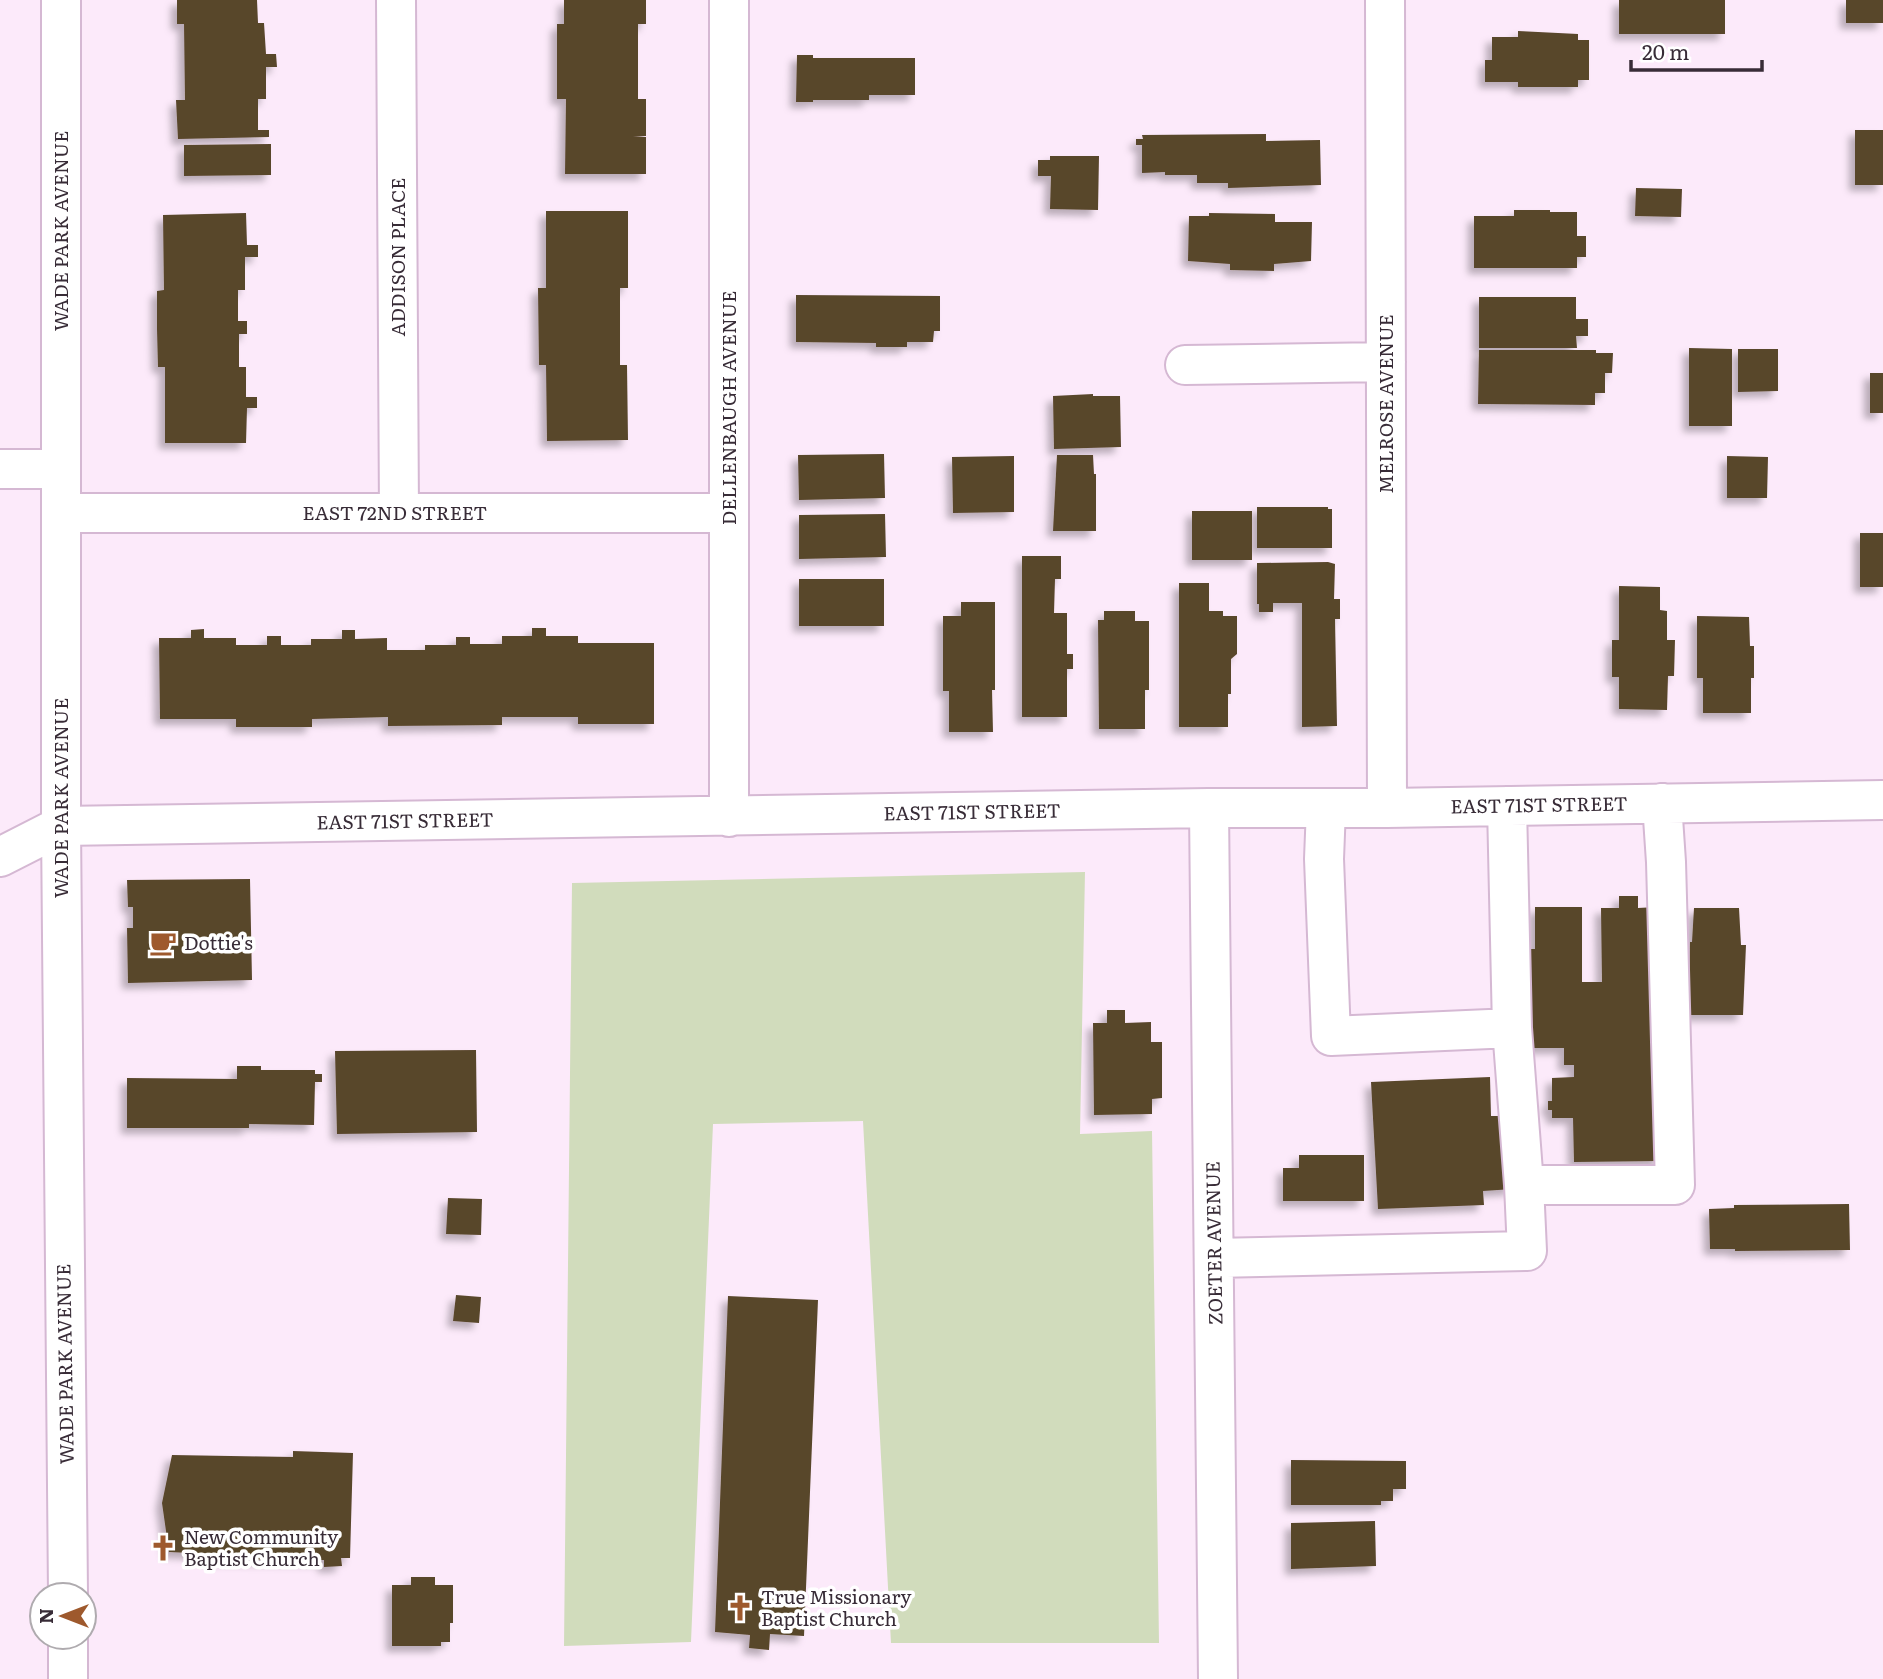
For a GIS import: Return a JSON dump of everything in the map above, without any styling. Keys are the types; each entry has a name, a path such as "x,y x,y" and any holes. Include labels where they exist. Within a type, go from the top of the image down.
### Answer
{"street":[{"name":"WADE PARK AVENUE","path":"61,0 61,826 68,1581"},
{"name":"ADDISON PLACE","path":"396,0 399,513"},
{"name":"DELLENBAUGH AVENUE","path":"729,0 729,817"},
{"name":"MELROSE AVENUE","path":"1385,0 1387,808"},
{"path":"1185,365 1386,362"},
{"path":"0,469 61,469"},
{"name":"EAST 72ND STREET","path":"61,513 729,513"},
{"name":"EAST 71ST STREET","path":"61,826 1883,800"},
{"path":"1524,1185 1675,1185 1662,803"},
{"path":"1214,1258 1527,1251 1512,1028 1507,806"},
{"name":"ZOETER AVENUE","path":"1209,808 1218,1679"},
{"path":"1326,808 1324,859 1331,1036 1512,1028"},
{"path":"0,858 61,826"},
{"path":"68,1651 68,1679"}],"green space":[{"path":"1085,872 1080,1134 1152,1131 1159,1643 891,1643 863,1121 713,1124 691,1642 564,1646 572,883"}],"building":[{"path":"177,0 257,0 258,23 264,23 266,54 276,54 277,67 266,67 266,99 258,99 258,130 269,130 269,137 178,139 176,100 185,100 184,24 177,24"},
{"path":"564,0 646,0 646,24 638,24 638,99 646,99 646,136 633,137 646,137 646,174 565,174 566,99 557,99 557,24 564,24"},
{"path":"1619,0 1725,0 1725,34 1619,34"},
{"path":"1846,0 1883,0 1883,23 1846,23"},
{"path":"1518,31 1578,34 1578,40 1589,40 1589,80 1578,80 1578,87 1518,87 1518,82 1485,82 1485,60 1492,60 1492,37 1518,37"},
{"path":"797,55 813,55 813,58 915,58 915,95 869,95 869,100 796,102"},
{"path":"1855,130 1883,130 1883,185 1855,185"},
{"path":"1266,134 1266,141 1320,140 1321,185 1228,188 1228,183 1197,183 1197,175 1142,173 1142,145 1136,145 1136,139 1143,139 1142,135"},
{"path":"271,144 271,175 184,176 184,145"},
{"path":"1050,156 1099,156 1098,210 1050,209 1051,176 1038,176 1038,160 1050,160"},
{"path":"1636,188 1682,189 1681,217 1635,216"},
{"path":"1514,210 1577,212 1577,236 1586,236 1586,257 1577,257 1577,268 1474,268 1474,216 1514,216"},
{"path":"546,211 628,211 628,288 620,288 620,365 627,365 628,440 547,441 546,365 539,365 538,288 546,288"},
{"path":"246,213 247,245 258,245 258,257 245,257 245,290 238,290 238,321 247,321 247,334 239,334 239,367 246,367 246,397 257,397 257,408 247,408 246,443 165,443 165,367 158,367 157,329 157,291 164,290 163,215"},
{"path":"1209,213 1275,214 1275,222 1312,222 1311,261 1274,264 1274,271 1230,270 1230,264 1188,261 1189,216 1209,216"},
{"path":"796,295 940,296 940,331 934,331 933,342 907,342 907,347 876,347 876,343 796,342"},
{"path":"1479,297 1576,297 1576,319 1588,319 1588,336 1576,336 1577,348 1479,348"},
{"path":"1689,348 1732,349 1732,426 1689,426"},
{"path":"1738,349 1778,349 1778,391 1738,392"},
{"path":"1479,350 1596,350 1596,353 1613,353 1612,373 1605,373 1605,393 1595,393 1595,405 1478,404"},
{"path":"1870,373 1883,373 1883,413 1870,413"},
{"path":"1053,396 1120,396 1121,447 1054,449"},
{"path":"884,454 885,498 799,500 798,455"},
{"path":"1057,455 1093,455 1096,474 1096,531 1053,531"},
{"path":"1014,456 1014,512 953,513 952,457"},
{"path":"1727,456 1768,457 1767,498 1727,498"},
{"path":"1257,507 1332,509 1332,548 1257,548"},
{"path":"1192,511 1252,511 1252,560 1192,560"},
{"path":"885,514 886,557 799,559 799,515"},
{"path":"1860,533 1883,533 1883,587 1860,587"},
{"path":"1022,556 1061,556 1061,579 1055,579 1054,613 1067,613 1067,654 1073,654 1073,669 1067,669 1067,717 1022,717"},
{"path":"1257,563 1335,564 1334,599 1340,599 1340,619 1335,619 1337,726 1302,727 1302,603 1273,603 1273,612 1259,612"},
{"path":"799,579 884,579 884,626 799,626"},
{"path":"1179,583 1209,583 1209,611 1223,611 1223,616 1237,616 1237,654 1231,659 1228,727 1179,727"},
{"path":"1619,586 1660,587 1660,610 1667,611 1667,640 1675,640 1674,676 1668,676 1667,710 1619,709 1619,677 1612,677 1612,640 1619,640"},
{"path":"961,602 995,602 993,732 949,732 949,691 943,691 943,616 961,616"},
{"path":"1104,611 1135,611 1135,621 1149,621 1149,690 1145,690 1145,729 1099,729 1098,620 1104,620"},
{"path":"1697,616 1749,617 1750,646 1754,646 1751,713 1703,713 1703,678 1697,678"},
{"path":"532,628 546,628 546,636 578,636 578,643 654,643 654,724 578,724 578,717 502,717 502,725 388,726 388,717 312,719 312,727 236,727 236,719 160,719 159,638 191,638 191,630 204,629 204,638 236,638 236,645 267,645 267,636 281,636 281,645 311,645 311,639 342,639 342,630 355,630 355,639 387,638 387,650 425,650 425,645 456,645 456,637 470,637 470,644 502,644 502,636 532,636"},
{"path":"250,879 252,980 128,983 127,928 133,928 133,907 128,907 127,880"},
{"path":"1619,896 1638,896 1638,908 1657,907 1661,1161 1574,1162 1573,1118 1552,1118 1548,1101 1552,1101 1552,1078 1574,1077 1574,1065 1564,1065 1564,1048 1527,1048 1526,949 1535,949 1535,907 1582,907 1582,982 1602,982 1601,908 1619,908"},
{"path":"1694,908 1739,908 1741,945 1746,945 1743,1015 1689,1015 1690,942"},
{"path":"1107,1010 1125,1010 1125,1023 1151,1022 1151,1042 1162,1042 1162,1098 1152,1099 1152,1114 1094,1115 1093,1023 1107,1023"},
{"path":"476,1050 477,1132 337,1134 335,1051"},
{"path":"237,1066 261,1066 261,1070 315,1070 315,1074 322,1074 322,1082 315,1082 314,1125 127,1128 127,1078 237,1079"},
{"path":"1490,1077 1491,1116 1511,1116 1513,1189 1483,1191 1484,1205 1378,1209 1371,1082"},
{"path":"1299,1155 1364,1155 1364,1201 1283,1201 1283,1168 1299,1168"},
{"path":"448,1198 482,1199 481,1235 446,1234"},
{"path":"1849,1204 1850,1250 1710,1249 1709,1209 1734,1208 1734,1205"},
{"path":"456,1295 481,1297 479,1323 453,1321"},
{"path":"728,1296 818,1300 804,1636 770,1634 769,1650 749,1648 750,1635 715,1632"},
{"path":"293,1451 353,1453 350,1558 341,1558 342,1566 324,1567 324,1560 214,1559 213,1554 169,1552 162,1503 172,1455 293,1457"},
{"path":"1291,1460 1406,1461 1406,1489 1393,1489 1393,1501 1381,1501 1381,1505 1291,1505"},
{"path":"1375,1521 1376,1566 1291,1569 1291,1523"},
{"path":"411,1577 435,1577 435,1585 453,1585 450,1642 441,1642 441,1646 392,1646 392,1585 411,1585"}],"place":[{"name":"Dottie's","path":"163,943"},
{"name":"New Community Baptist Church","path":"163,1548"},
{"name":"True Missionary Baptist Church","path":"740,1608"}]}
